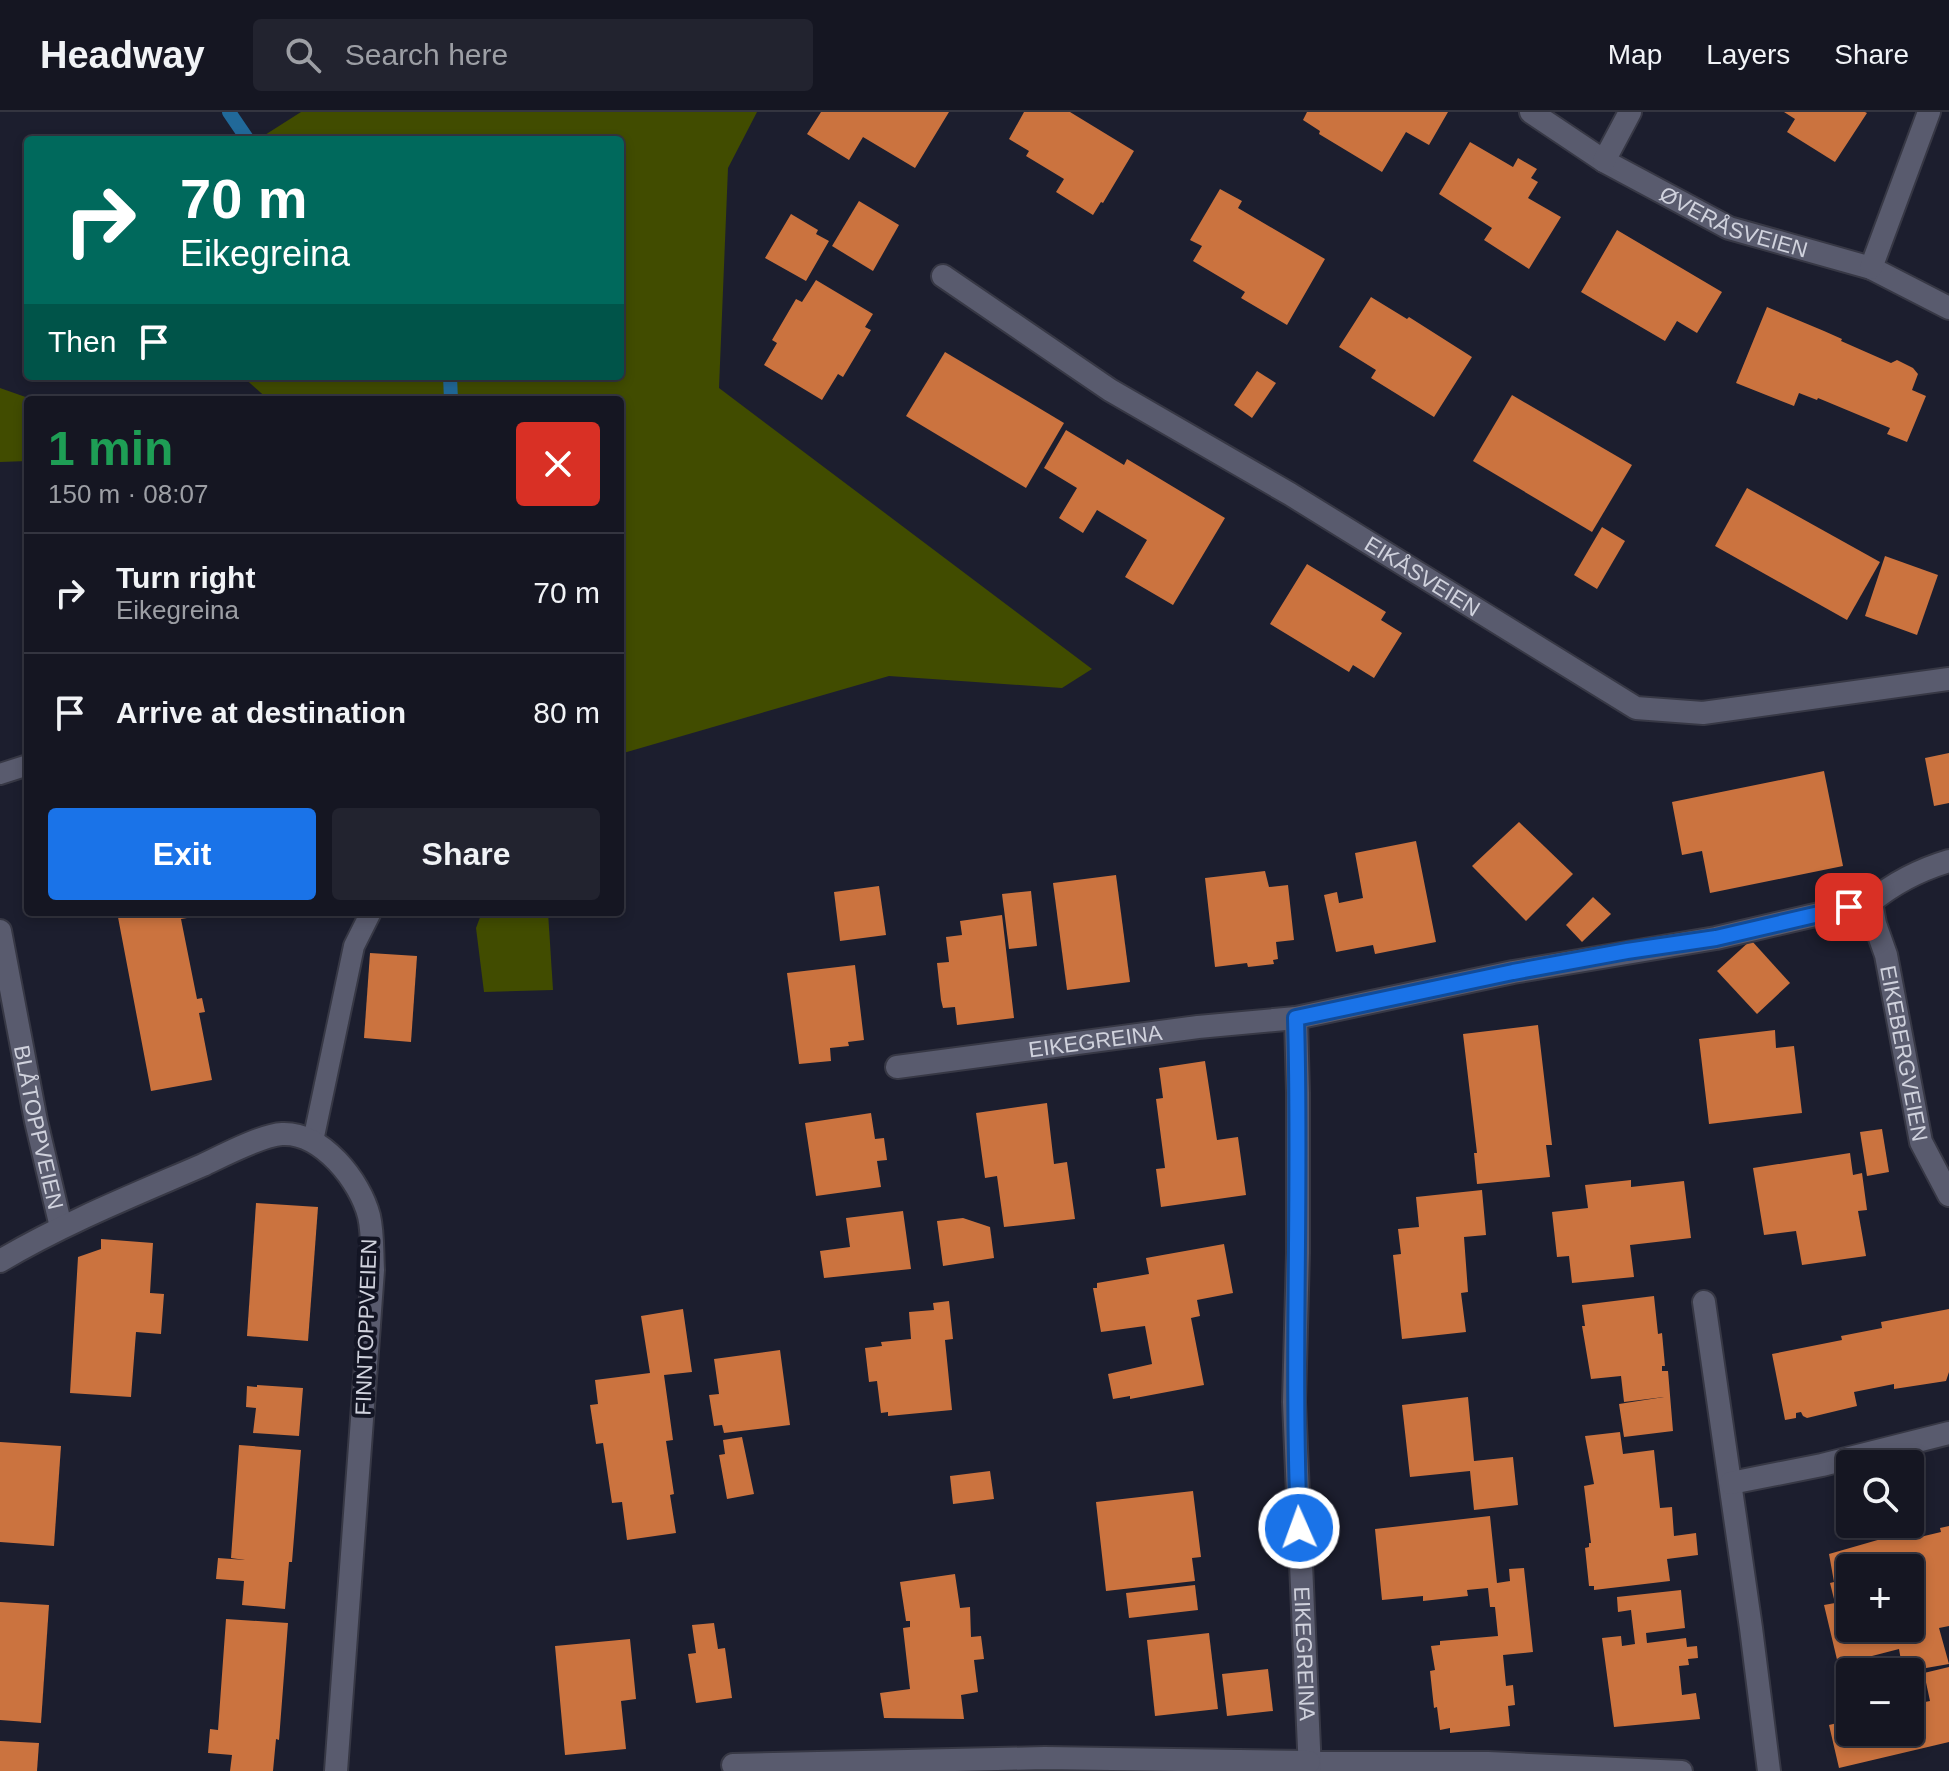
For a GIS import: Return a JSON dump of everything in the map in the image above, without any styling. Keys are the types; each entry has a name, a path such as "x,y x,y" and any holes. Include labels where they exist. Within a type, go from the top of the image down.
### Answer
{"street":[{"name":"ØVERÅSVEIEN","path":"1531,112 1604,161 1729,228 1871,268 1949,308"},
{"path":"1604,161 1630,112"},
{"path":"1871,268 1929,112"},
{"name":"EIKÅSVEIEN","path":"943,276 1110,390 1290,494 1636,708 1703,713 1949,679"},
{"path":"1871,902 1916,871 1949,861"},
{"name":"EIKEGREINA","path":"897,1067 1198,1027 1296,1018 1528,969 1716,938 1871,902"},
{"name":"EIKEBERGVEIEN","path":"1871,902 1886,955 1921,1142 1949,1195"},
{"name":"BLÅTOPPVEIEN","path":"0,931 36,1121 61,1227"},
{"name":"EIKEGREINA","path":"1296,1018 1298,1253 1294,1402 1310,1767"},
{"name":"BLÅTOPPVEIEN","path":"0,1261 61,1227 248,1145 282,1134 313,1141"},
{"name":"FINNTOPPVEIEN","path":"313,1141 336,1160 358,1185 369,1217 373,1270 336,1771"},
{"path":"1704,1302 1769,1771"},
{"path":"1731,1483 1822,1465 1949,1433"},
{"path":"733,1765 1045,1758 1310,1767"}],"lane":[{"path":"0,774 24,766"},
{"path":"313,1141 354,946 369,916"},
{"path":"1310,1767 1488,1762 1682,1771"}],"green space":[{"path":"301,112 757,112 728,168 719,388 1092,669 1062,688 889,676 624,753 624,396 264,396 246,380 624,380 624,136 263,136"},
{"path":"0,388 24,396 24,461 0,462"},
{"path":"480,916 548,916 553,990 484,992 476,928"}],"building":[{"path":"821,112 949,112 915,168 863,137 849,160 807,134"},
{"path":"1024,112 1070,112 1134,151 1093,215 1056,192 1064,179 1026,156 1029,151 1009,139"},
{"path":"1307,112 1448,112 1429,145 1406,132 1382,172 1319,134 1320,131 1303,120"},
{"path":"1784,112 1867,113 1835,162 1787,132 1795,119"},
{"path":"1470,142 1513,167 1518,158 1537,169 1531,178 1538,182 1528,198 1561,217 1529,269 1484,240 1492,228 1439,194"},
{"path":"1220,189 1242,201 1238,208 1325,259 1287,325 1241,298 1245,292 1193,261 1202,246 1190,240"},
{"path":"859,201 899,225 873,271 832,246"},
{"path":"791,214 818,230 816,234 829,241 806,281 765,258"},
{"path":"1617,230 1722,292 1697,333 1677,321 1665,341 1581,292"},
{"path":"816,280 873,314 865,327 871,330 843,377 838,374 822,400 764,365 777,343 772,340 796,299 802,302"},
{"path":"1371,297 1472,357 1434,417 1371,378 1376,370 1339,347"},
{"path":"1767,307 1891,363 1897,360 1913,368 1918,374 1912,390 1926,396 1907,442 1887,434 1890,428 1818,398 1799,393 1794,406 1736,383"},
{"path":"945,352 1064,423 1026,488 906,416"},
{"path":"1257,371 1276,383 1252,418 1234,405"},
{"path":"1512,395 1632,465 1592,532 1473,461"},
{"path":"1066,430 1124,465 1127,459 1225,518 1173,605 1125,577 1147,540 1097,510 1083,533 1059,518 1077,488 1044,468"},
{"path":"1747,488 1880,562 1847,620 1715,546"},
{"path":"1602,527 1625,541 1597,589 1574,575"},
{"path":"1885,556 1938,575 1917,635 1865,616"},
{"path":"1307,564 1386,612 1381,620 1402,633 1374,678 1353,665 1349,672 1270,624"},
{"path":"1949,753 1949,803 1934,806 1925,758"},
{"path":"1824,771 1843,866 1710,893 1702,851 1682,855 1672,802"},
{"path":"1519,822 1573,874 1526,921 1472,866"},
{"path":"1416,841 1436,942 1375,954 1373,945 1336,952 1324,895 1337,892 1339,903 1363,898 1355,853"},
{"path":"1265,871 1269,887 1288,885 1294,940 1276,942 1278,959 1273,960 1274,964 1215,967 1205,878"},
{"path":"1116,875 1130,982 1067,990 1053,883"},
{"path":"879,886 886,935 840,941 834,892"},
{"path":"1031,891 1037,946 1009,949 1002,894"},
{"path":"1593,897 1611,914 1582,942 1566,925"},
{"path":"1002,915 1014,1018 957,1025 955,1007 943,1008 941,1000 937,963 949,962 946,937 962,935 960,921"},
{"path":"118,916 187,916 181,919 197,999 202,998 205,1012 199,1013 212,1080 151,1091"},
{"path":"1751,940 1790,983 1757,1014 1717,971"},
{"path":"370,953 417,956 411,1042 364,1038"},
{"path":"855,965 864,1040 848,1042 849,1046 830,1048 831,1061 799,1064 787,973"},
{"path":"1538,1025 1552,1145 1546,1145 1550,1177 1477,1184 1474,1153 1477,1153 1463,1034"},
{"path":"1775,1030 1776,1048 1794,1046 1802,1113 1709,1124 1699,1039"},
{"path":"1205,1061 1217,1140 1238,1137 1246,1195 1161,1207 1156,1169 1165,1168 1156,1099 1163,1098 1159,1068"},
{"path":"1047,1103 1054,1164 1067,1162 1075,1219 1004,1227 997,1176 985,1178 976,1113"},
{"path":"871,1113 875,1139 884,1138 887,1160 877,1161 881,1187 816,1196 805,1123"},
{"path":"1882,1129 1889,1172 1867,1176 1860,1132"},
{"path":"1850,1153 1853,1175 1862,1173 1867,1210 1858,1211 1866,1256 1802,1265 1796,1231 1764,1235 1753,1168"},
{"path":"1631,1180 1631,1187 1684,1181 1691,1238 1630,1245 1634,1277 1572,1283 1569,1256 1557,1257 1552,1212 1588,1208 1585,1185"},
{"path":"1482,1190 1486,1235 1464,1237 1468,1292 1461,1293 1466,1332 1402,1339 1393,1255 1401,1254 1398,1229 1419,1227 1416,1197"},
{"path":"256,1203 318,1207 308,1341 247,1336"},
{"path":"903,1211 911,1269 824,1278 820,1251 850,1247 846,1218"},
{"path":"963,1218 990,1227 994,1258 943,1266 937,1221"},
{"path":"101,1239 153,1243 150,1293 164,1294 161,1334 136,1332 131,1397 70,1393 78,1257 101,1249"},
{"path":"1224,1244 1233,1293 1197,1300 1200,1316 1191,1318 1204,1385 1130,1399 1130,1396 1113,1399 1108,1374 1152,1364 1145,1326 1101,1332 1093,1288 1097,1288 1097,1283 1149,1274 1146,1258"},
{"path":"1654,1296 1658,1334 1662,1333 1665,1366 1662,1366 1662,1371 1668,1371 1673,1431 1624,1437 1619,1404 1664,1397 1624,1402 1621,1376 1591,1379 1582,1326 1585,1326 1582,1305"},
{"path":"949,1301 953,1339 945,1340 952,1410 888,1416 888,1412 881,1413 877,1381 869,1382 865,1348 882,1346 881,1342 911,1339 909,1312 934,1310 933,1303"},
{"path":"683,1309 692,1372 664,1375 673,1440 666,1441 676,1533 627,1540 622,1502 612,1503 603,1443 596,1444 590,1405 598,1404 595,1380 650,1373 641,1316"},
{"path":"1949,1309 1949,1372 1946,1381 1894,1389 1894,1384 1854,1392 1857,1406 1807,1418 1801,1412 1796,1413 1796,1418 1785,1420 1772,1354 1842,1340 1841,1336 1882,1328 1881,1322"},
{"path":"780,1350 790,1425 724,1433 722,1425 714,1426 709,1395 719,1394 714,1359"},
{"path":"247,1386 303,1388 299,1436 253,1433 256,1408 246,1407"},
{"path":"1468,1397 1474,1461 1513,1457 1518,1505 1474,1510 1470,1471 1410,1477 1402,1405"},
{"path":"1620,1432 1623,1454 1654,1450 1660,1508 1672,1507 1674,1536 1696,1533 1698,1555 1667,1559 1670,1581 1594,1590 1594,1586 1589,1586 1585,1548 1591,1543 1584,1486 1594,1484 1585,1436"},
{"path":"742,1437 754,1494 727,1499 719,1455 725,1454 723,1440"},
{"path":"0,1442 61,1446 54,1546 0,1542"},
{"path":"239,1445 301,1450 285,1609 242,1605 244,1581 216,1579 218,1558 245,1560 231,1558"},
{"path":"990,1471 994,1499 953,1504 950,1476"},
{"path":"1193,1491 1201,1557 1192,1558 1195,1581 1106,1591 1096,1502"},
{"path":"1490,1516 1497,1583 1510,1581 1509,1569 1524,1568 1533,1652 1503,1655 1506,1686 1513,1685 1515,1705 1508,1706 1510,1726 1450,1733 1450,1728 1440,1730 1437,1707 1434,1708 1430,1671 1435,1670 1431,1646 1440,1645 1440,1641 1498,1636 1495,1607 1490,1607 1488,1588 1467,1590 1468,1596 1423,1601 1423,1596 1382,1600 1375,1529"},
{"path":"1949,1526 1949,1626 1939,1628 1949,1664 1924,1668 1924,1658 1901,1658 1899,1649 1872,1658 1837,1658 1824,1605 1835,1603 1830,1583 1834,1582 1829,1554 1885,1538 1924,1538 1941,1532 1940,1528"},
{"path":"955,1574 960,1608 970,1607 971,1637 981,1636 984,1659 974,1660 978,1692 961,1695 964,1719 884,1718 880,1693 910,1689 903,1628 910,1627 910,1621 906,1621 900,1582"},
{"path":"1195,1585 1198,1610 1129,1618 1126,1593"},
{"path":"1681,1590 1685,1628 1646,1633 1647,1643 1686,1638 1687,1647 1697,1646 1698,1658 1688,1659 1689,1665 1679,1666 1682,1695 1696,1693 1700,1719 1614,1727 1602,1638 1621,1636 1622,1646 1635,1644 1631,1610 1618,1612 1617,1597"},
{"path":"0,1602 49,1605 41,1723 0,1720"},
{"path":"226,1619 288,1623 279,1740 276,1739 273,1771 230,1771 232,1755 208,1753 210,1729 218,1730"},
{"path":"714,1623 718,1649 725,1648 732,1698 696,1703 688,1654 696,1653 692,1625"},
{"path":"1209,1633 1218,1709 1155,1716 1147,1640"},
{"path":"630,1639 636,1699 621,1701 626,1749 565,1755 555,1646"},
{"path":"1949,1667 1949,1742 1839,1768 1829,1725 1836,1723 1836,1746 1924,1746 1924,1702 1930,1701 1924,1673"},
{"path":"1268,1669 1273,1711 1227,1716 1222,1674"},
{"path":"0,1741 39,1743 37,1771 0,1771"}],"waterway":[{"path":"229,112 245,136"},
{"path":"450,380 451,396"}],"route":[{"path":"1299,1528 1294,1402 1298,1253 1296,1018 1513,972 1716,938 1849,907"}]}
